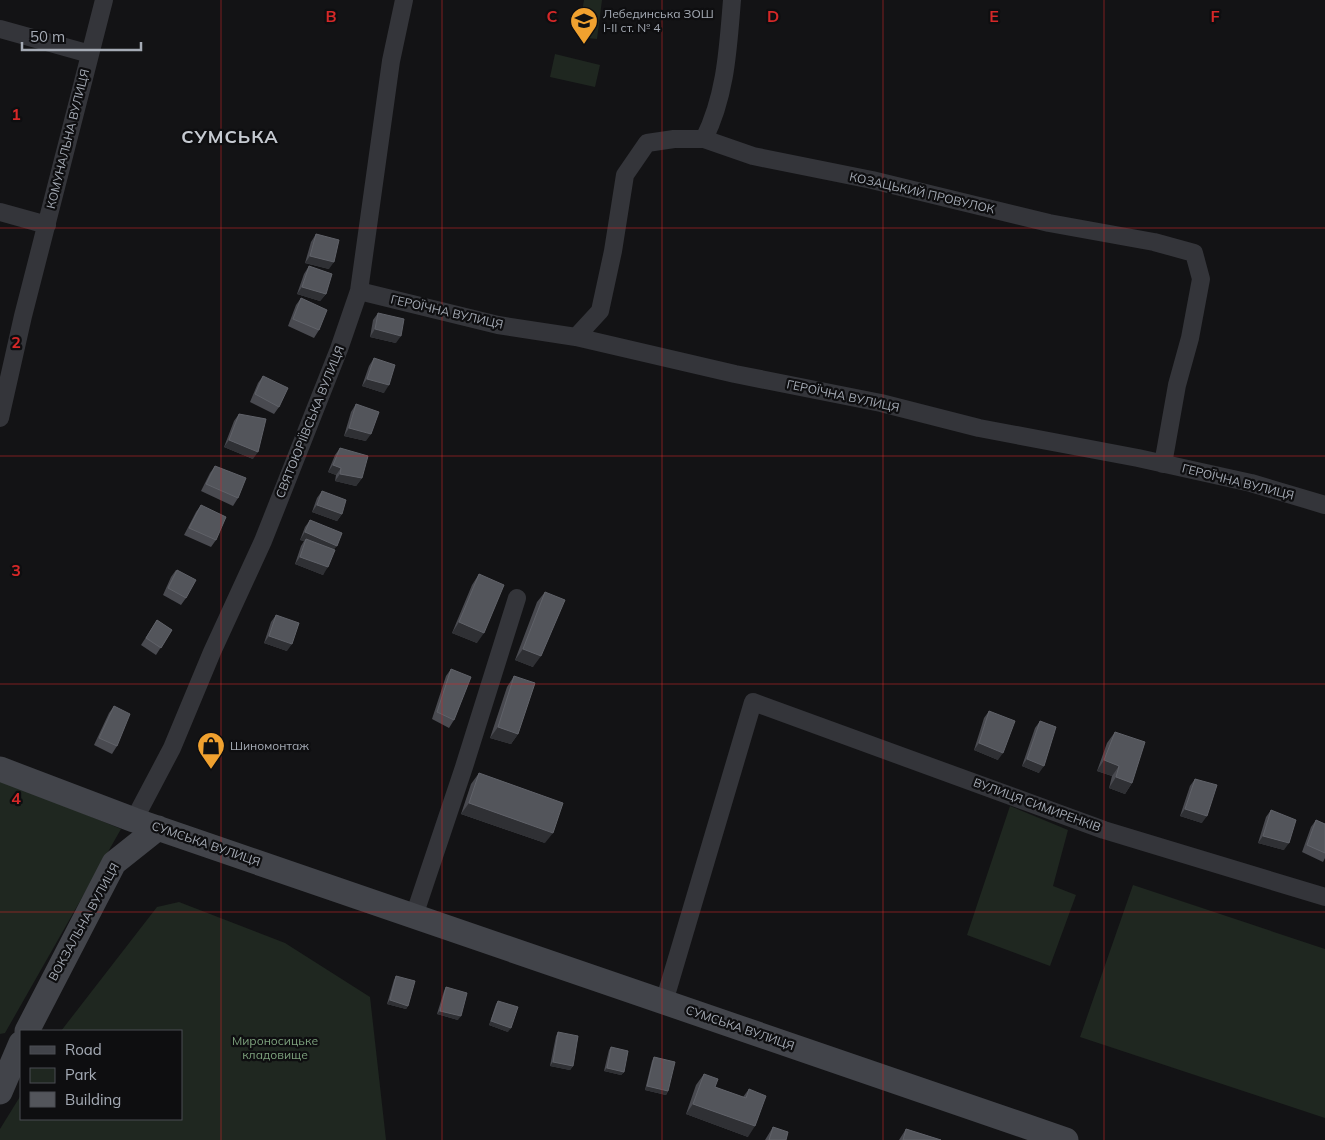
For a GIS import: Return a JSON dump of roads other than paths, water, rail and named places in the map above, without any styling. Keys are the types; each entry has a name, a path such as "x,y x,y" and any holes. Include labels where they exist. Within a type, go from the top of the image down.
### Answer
{"main road":[{"name":"СУМСЬКА ВУЛИЦЯ","path":"0,769 134,820 1066,1140"},
{"name":"ВОКЗАЛЬНА ВУЛИЦЯ","path":"28,1030 114,863 158,828"},
{"path":"0,1092 20,1045"}],"street":[{"name":"КОМУНАЛЬНА ВУЛИЦЯ","path":"0,418 23,316 104,0"},
{"name":"СВЯТОЮРІЇВСЬКА ВУЛИЦЯ","path":"134,820 172,748 212,652 263,541 339,349 359,291 392,61 404,0"},
{"path":"704,139 715,117 725,74 732,0"},
{"name":"КОМУНАЛЬНА ВУЛИЦЯ","path":"0,29 90,54"},
{"name":"КОЗАЦЬКИЙ ПРОВУЛОК","path":"576,337 600,311 614,251 625,176 647,143 674,139 704,139 753,156 872,180 1049,223 1154,242 1194,253 1201,279 1190,338 1177,385 1163,464"},
{"name":"КОМУНАЛЬНА ВУЛИЦЯ","path":"0,212 47,225"},
{"name":"ГЕРОЇЧНА ВУЛИЦЯ","path":"359,291 498,325 576,337 736,374 881,403 979,428 1252,483 1324,504"},
{"path":"414,916 464,767 517,598"},
{"name":"ВУЛИЦЯ СИМИРЕНКІВ","path":"664,1002 753,702 1104,830 1325,897"}],"place":[{"name":"Лебединська ЗОШ І-ІІ ст. № 4","path":"584,45"},
{"name":"Шиномонтаж","path":"211,770"}],"district":[{"name":"СУМСЬКА","path":"230,137"}],"park label":[{"name":"Мироносицьке кладовище","path":"275,1048"}]}
